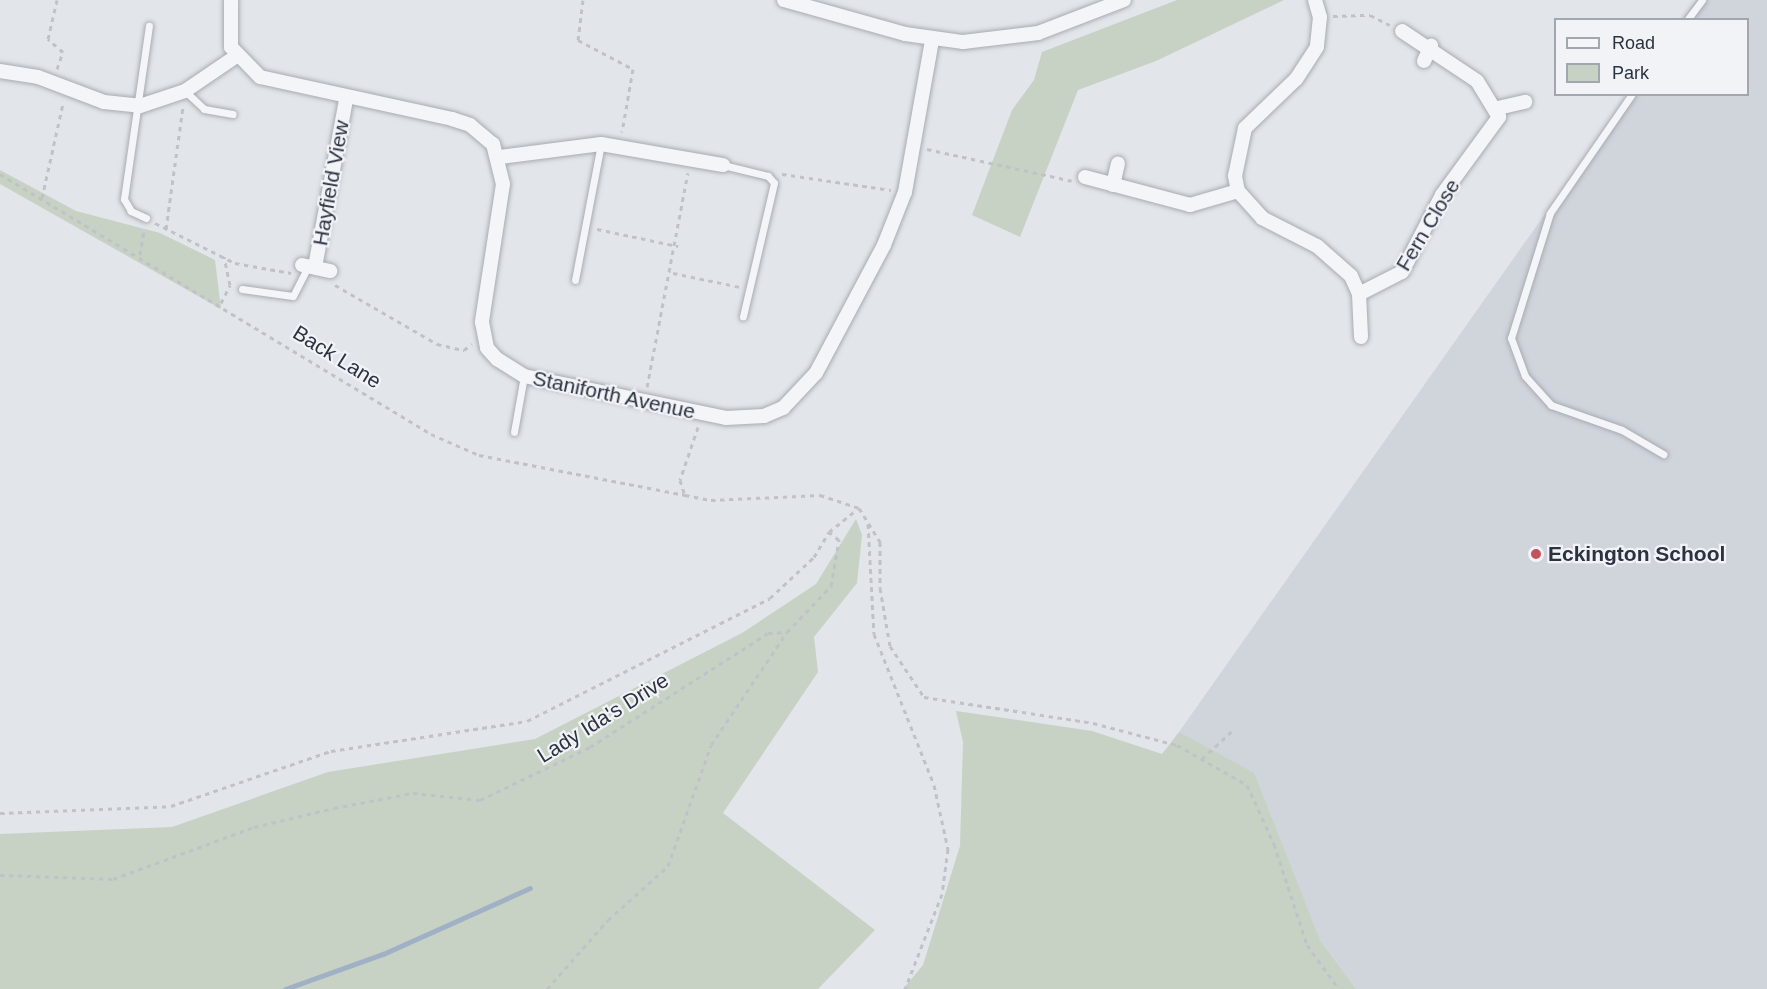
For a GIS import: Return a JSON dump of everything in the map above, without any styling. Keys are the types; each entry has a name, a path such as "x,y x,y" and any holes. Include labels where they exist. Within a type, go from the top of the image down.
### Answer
{"street":[{"path":"231,0 228,35 235,57 275,84 470,125 500,157 503,183 482,335"},
{"path":"784,0 932,40 1014,39 1124,0"},
{"path":"1315,0 1320,17 1308,64 1245,128 1236,161 1238,191 1262,218 1339,262 1359,294 1361,338"},
{"path":"1402,31 1431,46 1477,81 1498,108 1525,102"},
{"name":"Staniforth Avenue","path":"482,335 497,359 524,376 702,414 764,416 799,396 879,254 904,192 915,147 932,40"},
{"path":"1424,61 1431,46"},
{"path":"0,71 52,82 66,90 140,106 185,91 235,57"},
{"name":"Hayfield View","path":"330,271 308,266 346,99"},
{"name":"Fern Close","path":"1359,294 1402,273 1442,195 1496,126 1498,108"},
{"path":"500,157 601,144 723,165"},
{"path":"1113,185 1118,164"},
{"path":"1085,177 1190,205 1238,191"}],"lane":[{"path":"1688,18 1702,0"},
{"path":"146,218 131,211 124,199 140,106 149,26"},
{"path":"185,91 204,109 233,114"},
{"path":"1631,96 1550,213 1512,338 1525,376 1551,405 1622,430 1663,454"},
{"path":"575,280 601,144"},
{"path":"723,165 768,176 773,193 743,316"},
{"path":"242,289 293,296 308,266"},
{"path":"514,432 524,376"}],"path":[{"path":"52,82 63,52 48,39 57,0"},
{"path":"584,0 578,40 633,69 619,146"},
{"path":"1320,17 1370,15 1402,31"},
{"path":"42,198 66,90"},
{"path":"166,229 185,91"},
{"path":"915,147 1039,171 1075,182 1085,177"},
{"path":"645,402 678,246 690,159"},
{"name":"Back Lane","path":"0,174 221,303 431,434 478,455 711,500 820,495 859,508"},
{"path":"768,176 904,192"},
{"path":"140,255 146,218 224,257 294,274 308,266"},
{"path":"586,227 678,246"},
{"path":"221,303 230,285 224,257"},
{"path":"330,271 331,283 437,344 464,350 482,335"},
{"path":"672,273 750,290"},
{"path":"685,495 680,480 702,414"},
{"path":"0,813 171,806 331,750 527,721 770,598 814,557 829,532 859,508 880,542 880,588 890,646 924,697 1093,723 1177,745 1247,785 1274,844 1307,945 1339,989"},
{"path":"868,524 874,634 937,795 948,849 942,894 905,989"},
{"path":"547,989 608,920 668,866 711,745 787,632 831,586 839,540 829,532"},
{"name":"Lady Ida's Drive","path":"0,875 113,879 254,827 334,808 413,794 480,800 590,747 768,633 787,632"},
{"path":"1202,759 1233,730"}],"shaded area":[{"name":"Eckington School","path":"1697,0 1767,0 1767,989 1356,989 1320,940 1291,869 1179,732 1628,96 1749,96 1749,18 1684,18"}],"green space":[{"path":"1177,0 1284,0 1156,61 1078,90 1020,237 972,215 1012,110 1034,80 1042,52"},
{"path":"0,170 76,211 160,233 215,260 221,309 0,184"},
{"path":"856,519 862,535 857,583 814,637 818,672 723,813 875,930 818,989 0,989 0,834 172,827 328,772 535,739 742,633 816,584"},
{"path":"956,711 1092,731 1162,754 1179,732 1254,773 1320,940 1356,989 903,989 923,965 960,846 963,742"}],"waterway":[{"path":"285,989 383,954 530,888"}],"place":[{"name":"Eckington School","path":"1536,554"}]}
